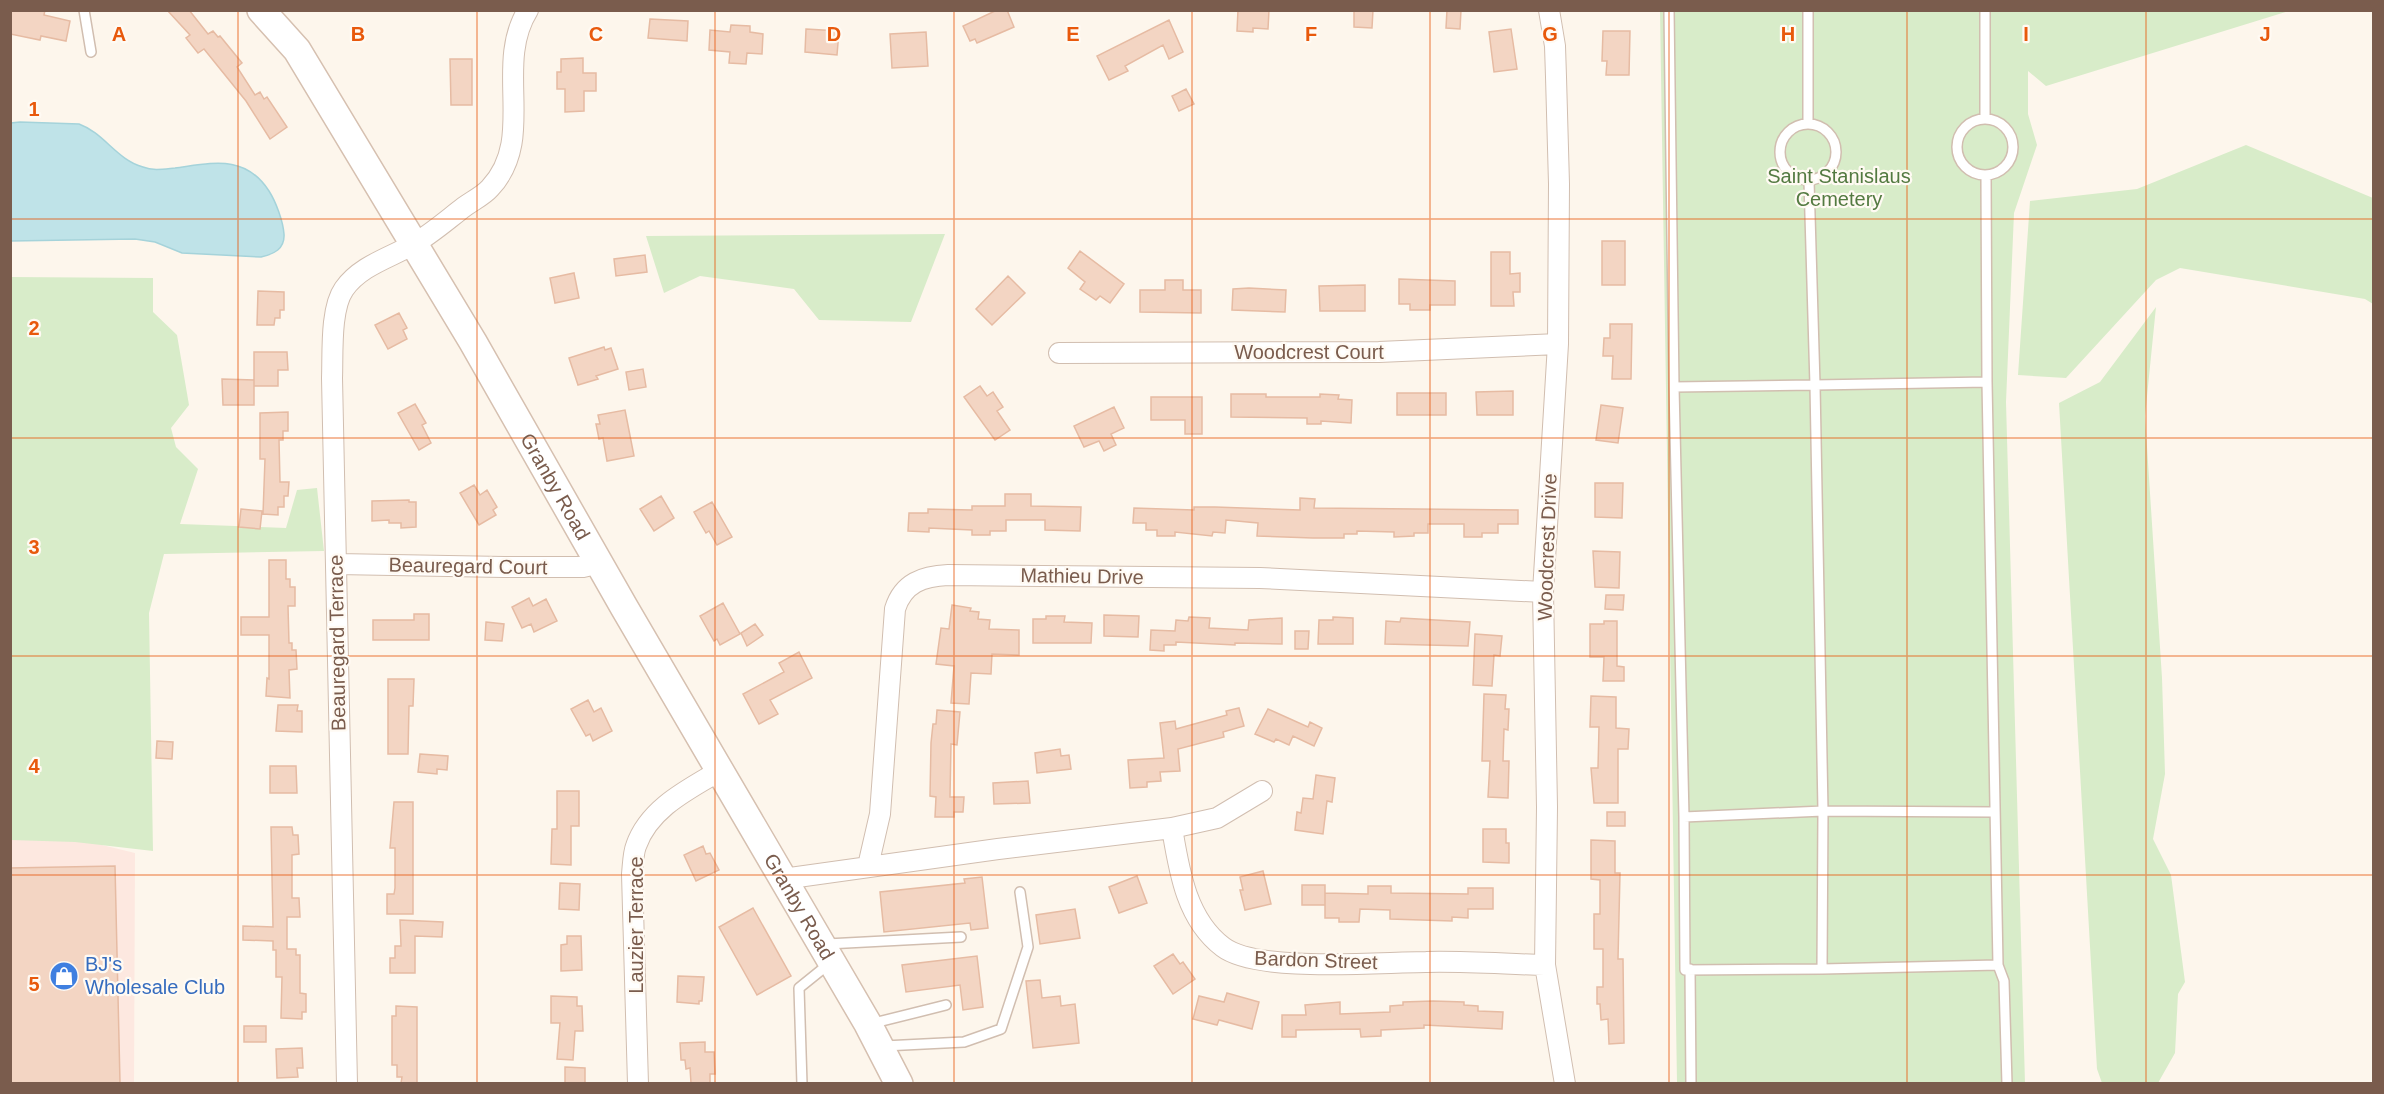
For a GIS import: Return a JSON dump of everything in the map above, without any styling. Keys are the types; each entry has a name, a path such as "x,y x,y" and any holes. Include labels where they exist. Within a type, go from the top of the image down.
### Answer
{"main road":[{"name":"Granby Road","path":"261,10 297,50 414,244 721,770 873,1035 898,1083"}],"street":[{"path":"414,244 490,188 510,157 513,130 512,61 519,25 528,10"},
{"name":"Woodcrest Drive","path":"1549,10 1555,46 1559,184 1558,344 1543,592 1546,807 1545,965 1565,1083"},
{"name":"Beauregard Terrace","path":"347,1083 339,809 333,320 343,289 368,266 414,244"},
{"name":"Woodcrest Court","path":"1059,353 1379,352 1558,344"},
{"name":"Beauregard Court","path":"337,564 584,567 600,563"},
{"name":"Mathieu Drive","path":"868,866 880,814 895,609 900,597 908,587 926,577 948,575 1260,578 1543,592"},
{"name":"Lauzier Terrace","path":"638,1083 632,874 635,847 658,812 676,797 721,770"},
{"path":"783,879 868,866 1172,828 1217,818 1262,791"},
{"name":"Bardon Street","path":"1172,828 1181,873 1193,910 1212,938 1235,954 1252,960 1288,963 1429,962 1545,965"}],"lane":[{"path":"84,10 91,52"},
{"path":"1669,10 1685,970 1998,965"},
{"path":"1808,10 1808,124"},
{"path":"1985,10 1985,119"},
{"path":"1985,119 2003,125 2012,142 2010,160 2004,168 1986,175 1978,174 1963,165 1957,148 1962,131 1976,121 1985,119"},
{"path":"1808,124 1827,131 1836,147 1833,166 1826,174 1809,181 1792,176 1781,161 1780,152 1785,136 1792,129 1808,124"},
{"path":"1986,175 1994,812 1998,965 2004,981 2007,1083"},
{"path":"1809,181 1822,811 1821,969"},
{"path":"1674,387 1987,382"},
{"path":"1684,817 1822,811 1994,812"},
{"path":"873,1035 964,1042 1002,1029 1028,947 1020,892"},
{"path":"802,1083 799,988 830,959 961,937"},
{"path":"1690,969 1691,1083"},
{"path":"873,1035 946,1005"}],"shaded area":[{"name":"BJ's Wholesale Club","path":"11,823 135,853 134,1083 11,1084"}],"green space":[{"name":"Saint Stanislaus Cemetery","path":"1660,11 2289,11 2046,86 2028,71 2028,114 2037,145 2014,213 2006,402 2025,1083 1677,1083"},
{"path":"2246,145 2373,198 2373,304 2365,299 2180,268 2156,280 2066,378 2018,375 2030,201 2137,189"},
{"path":"945,234 911,322 819,320 794,289 700,276 664,293 646,236"},
{"path":"11,277 153,278 153,312 177,335 189,405 171,428 176,447 198,469 180,524 286,528 297,490 317,488 324,551 164,554 149,613 153,851 75,842 11,840"},
{"path":"2156,307 2145,416 2162,678 2165,774 2153,839 2171,875 2185,982 2178,994 2175,1053 2158,1083 2102,1083 2097,1069 2059,403 2100,382"}],"water":[{"path":"11,123 79,124 88,128 126,159 147,168 163,169 215,163 239,166 250,171 260,179 274,201 281,218 283,244 274,252 261,257 182,253 155,242 135,239 11,241"}],"building":[{"path":"10,10 45,10 44,15 70,21 66,41 41,36 40,40 10,34"},
{"path":"167,10 189,10 208,34 213,31 218,37 220,36 242,63 237,67 255,95 260,92 264,99 267,97 287,127 270,139 246,101 204,49 198,53 186,38 190,35"},
{"path":"997,10 1007,10 1014,27 977,43 975,39 970,41 963,26"},
{"path":"1238,10 1269,10 1268,29 1253,28 1253,32 1237,31"},
{"path":"1354,10 1373,10 1372,28 1354,27"},
{"path":"1447,10 1461,10 1460,29 1446,28"},
{"path":"650,19 688,21 687,41 648,38"},
{"path":"1169,20 1183,52 1169,59 1163,45 1125,66 1128,71 1109,80 1097,56"},
{"path":"731,25 750,26 750,32 763,34 762,54 747,53 746,64 729,63 730,52 709,50 710,30 730,32"},
{"path":"806,29 839,31 837,55 805,52"},
{"path":"1511,29 1517,69 1494,72 1489,32"},
{"path":"1603,31 1630,31 1629,75 1606,75 1607,61 1602,61"},
{"path":"926,32 928,66 892,68 890,34"},
{"path":"583,58 583,73 596,73 596,91 584,91 584,111 565,112 565,89 557,89 557,72 561,72 561,59"},
{"path":"450,59 472,59 472,105 451,105"},
{"path":"1186,89 1194,104 1179,111 1172,96"},
{"path":"1602,241 1625,241 1625,285 1602,285"},
{"path":"1080,251 1124,284 1110,303 1100,296 1096,300 1080,289 1085,282 1068,268"},
{"path":"1491,252 1510,252 1510,274 1520,273 1520,292 1513,292 1514,306 1491,306"},
{"path":"645,255 647,272 616,276 614,259"},
{"path":"574,273 579,298 555,303 550,278"},
{"path":"1008,276 1025,293 992,325 976,309"},
{"path":"1399,279 1455,281 1455,305 1430,305 1430,310 1410,310 1410,304 1399,304"},
{"path":"1165,280 1183,280 1183,290 1201,290 1201,313 1140,312 1140,290 1165,290"},
{"path":"1365,285 1365,311 1320,311 1319,286"},
{"path":"1233,289 1286,290 1285,312 1232,310"},
{"path":"258,291 284,292 284,310 280,310 280,318 275,318 274,325 257,325"},
{"path":"399,313 407,328 403,330 407,339 388,349 375,325"},
{"path":"1610,324 1632,324 1631,379 1612,379 1613,356 1603,356 1604,338 1610,338"},
{"path":"604,347 605,350 611,348 618,369 596,376 598,379 578,385 569,358"},
{"path":"254,352 287,352 288,370 278,370 278,386 254,386"},
{"path":"643,369 646,387 629,390 626,372"},
{"path":"222,379 254,380 254,405 223,405"},
{"path":"980,386 987,396 993,392 1003,407 997,411 1010,430 995,440 964,397"},
{"path":"1513,391 1513,415 1477,415 1476,392"},
{"path":"1397,393 1446,393 1446,415 1397,415"},
{"path":"1231,394 1266,394 1266,397 1339,395 1338,399 1352,400 1351,423 1321,421 1321,424 1307,424 1307,418 1231,417"},
{"path":"1151,397 1202,397 1202,434 1185,434 1185,420 1151,420"},
{"path":"415,404 426,423 422,425 431,443 419,450 398,413"},
{"path":"1601,405 1623,408 1618,443 1596,440"},
{"path":"1114,407 1124,428 1111,434 1116,445 1104,451 1099,441 1084,447 1074,426"},
{"path":"625,410 634,456 607,461 603,438 599,439 596,424 600,424 598,415"},
{"path":"288,412 288,431 283,431 283,440 279,440 280,482 289,482 288,496 284,496 284,507 278,507 278,515 263,514 265,459 260,459 260,413"},
{"path":"1595,483 1623,483 1622,518 1595,517"},
{"path":"474,485 480,495 487,490 497,507 493,510 496,515 479,525 460,493"},
{"path":"1005,494 1031,494 1031,506 1081,507 1080,531 1045,530 1045,520 1006,520 1006,531 990,531 990,535 972,535 972,530 929,528 929,532 908,531 909,513 928,513 928,509 972,510 972,506 1005,506"},
{"path":"661,496 674,518 654,531 640,509"},
{"path":"1300,498 1315,499 1314,508 1518,510 1518,524 1498,524 1498,533 1482,533 1482,537 1464,537 1464,524 1428,524 1428,533 1414,533 1414,536 1394,537 1394,532 1357,531 1357,534 1344,534 1344,538 1313,538 1257,536 1258,523 1226,520 1225,533 1213,532 1212,536 1175,532 1175,536 1157,536 1157,530 1146,530 1146,523 1133,523 1134,508 1194,510 1194,507 1215,507 1300,510"},
{"path":"409,500 409,502 416,502 416,527 401,528 401,523 389,523 389,520 372,521 372,501"},
{"path":"712,502 732,537 717,545 709,531 706,533 694,512"},
{"path":"241,509 262,511 260,529 239,527"},
{"path":"1593,551 1620,552 1619,588 1595,587"},
{"path":"269,560 286,560 286,579 290,579 290,587 295,587 295,606 288,606 289,643 292,643 292,650 296,650 297,669 289,670 290,698 266,696 267,678 269,679 269,635 241,635 241,617 269,617"},
{"path":"1606,595 1624,595 1623,610 1605,609"},
{"path":"529,598 533,606 546,599 557,621 534,632 531,624 522,628 512,607"},
{"path":"723,603 740,634 720,645 717,639 714,641 700,616"},
{"path":"952,605 971,608 970,611 979,612 978,619 990,620 989,629 1019,630 1019,655 992,654 991,674 971,673 969,704 951,703 954,666 936,664 941,628 949,629"},
{"path":"414,614 429,614 429,640 373,640 373,620 414,620"},
{"path":"1104,615 1139,616 1138,637 1104,636"},
{"path":"1046,616 1065,616 1064,622 1092,623 1091,643 1033,643 1033,619 1046,619"},
{"path":"1189,617 1210,618 1209,628 1248,630 1249,620 1282,618 1282,644 1235,643 1235,645 1176,642 1176,645 1164,645 1164,651 1150,650 1151,630 1175,631 1176,620 1188,621"},
{"path":"1333,617 1353,618 1353,644 1318,644 1319,620 1333,620"},
{"path":"1401,618 1470,622 1468,646 1385,644 1386,621 1400,622"},
{"path":"1604,621 1617,621 1617,666 1624,667 1624,681 1603,681 1604,657 1590,657 1590,624 1604,624"},
{"path":"486,622 504,624 502,641 485,640"},
{"path":"755,624 763,635 747,646 741,633"},
{"path":"1295,631 1309,631 1308,649 1295,649"},
{"path":"1475,634 1502,636 1500,656 1494,655 1492,686 1473,685"},
{"path":"799,652 812,678 770,700 778,714 759,724 743,694 784,672 779,663"},
{"path":"388,679 414,679 413,706 409,706 408,754 388,754"},
{"path":"1484,694 1506,695 1505,709 1509,709 1508,730 1504,729 1503,761 1509,761 1508,798 1488,797 1490,761 1482,761"},
{"path":"1591,696 1616,697 1616,728 1629,729 1628,749 1618,749 1618,803 1594,803 1591,768 1598,768 1599,727 1590,727"},
{"path":"588,700 594,712 601,708 612,731 593,741 590,734 586,736 571,709"},
{"path":"278,705 298,705 297,711 302,711 302,732 276,731"},
{"path":"1239,708 1244,726 1223,732 1224,737 1178,749 1180,771 1160,772 1161,781 1147,782 1147,787 1130,788 1128,760 1164,758 1160,723 1175,721 1176,729 1227,715 1226,711"},
{"path":"1268,709 1308,727 1310,722 1322,728 1314,746 1293,736 1289,745 1255,734"},
{"path":"937,710 960,712 957,745 951,744 950,797 964,797 963,812 954,812 954,817 935,817 936,797 930,796 931,743"},
{"path":"157,741 173,742 172,759 156,758"},
{"path":"1060,749 1061,756 1069,755 1071,769 1037,773 1035,753"},
{"path":"420,754 448,756 447,770 437,769 437,774 418,772"},
{"path":"270,766 296,766 297,793 270,793"},
{"path":"1316,775 1335,778 1332,802 1327,801 1323,834 1295,830 1297,812 1301,813 1303,798 1313,799"},
{"path":"1028,781 1030,803 994,804 993,783"},
{"path":"557,791 579,791 579,826 571,826 571,865 551,864 552,829 557,829"},
{"path":"394,802 413,802 413,914 387,914 387,894 394,894 395,888 395,848 390,848"},
{"path":"1607,812 1625,812 1625,826 1607,826"},
{"path":"271,827 292,827 293,835 298,835 299,854 292,855 292,898 299,898 300,917 287,917 287,949 296,949 296,955 300,955 300,993 306,994 306,1012 302,1012 302,1019 281,1018 282,977 276,977 276,950 273,950 273,941 243,940 243,926 273,927"},
{"path":"1483,829 1506,829 1509,863 1483,862"},
{"path":"1591,840 1615,841 1615,873 1620,873 1618,959 1623,959 1624,1043 1609,1044 1608,1019 1601,1020 1600,1004 1597,1004 1597,987 1603,987 1603,949 1594,949 1594,914 1600,914 1600,880 1591,879"},
{"path":"703,846 706,854 710,853 719,870 696,881 684,855"},
{"name":"BJ's Wholesale Club","path":"115,866 120,1083 10,1083 10,868"},
{"path":"1263,871 1271,904 1245,910 1240,890 1243,890 1240,877"},
{"path":"1137,876 1147,903 1119,913 1109,887"},
{"path":"982,877 988,928 971,930 970,923 884,932 880,892 965,883 964,879"},
{"path":"560,883 580,884 579,910 559,909"},
{"path":"1302,885 1325,885 1325,905 1302,905"},
{"path":"1368,886 1391,886 1391,893 1468,894 1468,888 1493,888 1493,909 1468,909 1468,918 1452,917 1452,921 1390,919 1390,910 1360,909 1359,922 1339,922 1339,918 1325,918 1325,893 1368,894"},
{"path":"753,908 791,976 757,995 719,927"},
{"path":"1075,909 1080,938 1040,944 1036,915"},
{"path":"400,920 443,922 442,937 415,936 415,973 390,973 390,958 395,958 395,946 401,946"},
{"path":"567,936 581,936 582,970 561,971 561,945 567,944"},
{"path":"1173,954 1180,964 1183,962 1195,979 1173,994 1154,966"},
{"path":"977,956 983,1007 963,1010 960,985 906,992 902,965"},
{"path":"678,976 704,977 702,1001 699,1001 699,1004 677,1002"},
{"path":"1040,980 1042,998 1060,996 1061,1006 1075,1004 1079,1043 1033,1048 1026,981"},
{"path":"1227,993 1259,1002 1252,1029 1219,1020 1217,1025 1193,1019 1199,996 1224,1002"},
{"path":"551,996 577,997 577,1006 582,1006 583,1031 575,1031 573,1060 557,1059 560,1023 551,1023"},
{"path":"1340,1002 1340,1014 1390,1012 1390,1006 1403,1005 1403,1002 1464,1002 1464,1005 1478,1006 1478,1011 1503,1012 1502,1029 1424,1025 1424,1028 1381,1030 1381,1036 1361,1037 1360,1029 1296,1030 1296,1037 1282,1037 1282,1015 1306,1015 1305,1005"},
{"path":"396,1006 417,1007 417,1083 401,1083 402,1077 397,1077 397,1065 392,1065 392,1016 396,1016"},
{"path":"244,1026 266,1026 266,1042 244,1042"},
{"path":"705,1042 705,1052 714,1052 715,1074 710,1074 710,1083 691,1083 690,1068 686,1069 685,1060 681,1060 680,1043"},
{"path":"302,1048 303,1068 297,1068 298,1077 277,1078 276,1049"},
{"path":"565,1067 585,1068 585,1083 565,1083"}],"place":[{"name":"BJ's Wholesale Club","path":"64,976"}]}
